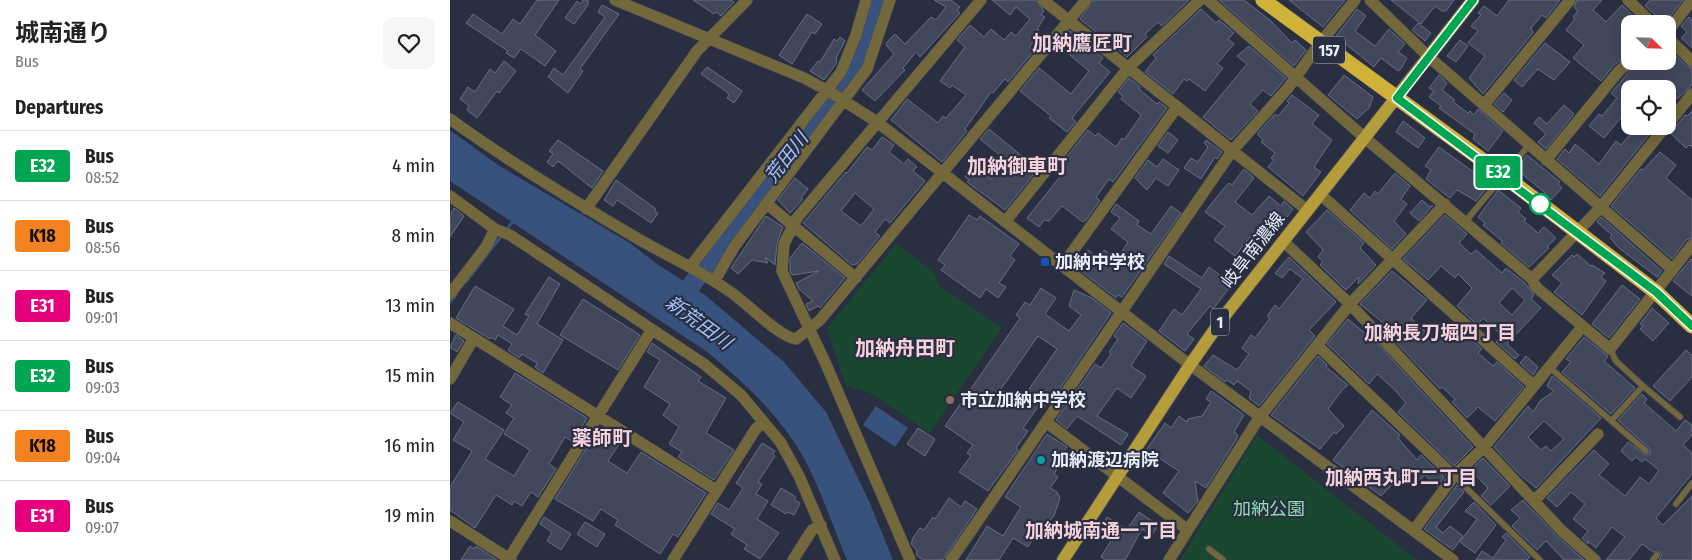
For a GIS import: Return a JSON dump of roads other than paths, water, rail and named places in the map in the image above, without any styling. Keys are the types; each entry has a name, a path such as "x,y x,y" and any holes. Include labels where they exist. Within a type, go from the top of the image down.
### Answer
{"highway":[{"name":"157","path":"1263,0 1504,176 1656,292 1692,326"}],"main road":[{"name":"岐阜南濃線","path":"1063,560 1190,365 1307,210 1473,0"}],"street":[{"path":"615,0 804,78 829,91 877,122 1190,365 1453,560"},
{"path":"586,209 708,38 747,0"},
{"path":"690,267 829,91 847,59 866,0"},
{"path":"715,280 729,255 867,69 890,0"},
{"path":"910,560 782,271 784,244 792,224 981,0"},
{"path":"1043,0 1307,210"},
{"path":"450,119 498,154 586,209 715,280 746,303 786,338 796,339 809,330 856,278 1086,0"},
{"path":"1004,222 1128,68 1200,0"},
{"path":"1208,0 1295,78 1445,204 1532,279 1536,287 1610,349 1692,246"},
{"path":"951,560 1232,151 1295,78 1320,43 1355,0"},
{"path":"1370,0 1428,57 1673,270"},
{"path":"1484,105 1570,0"},
{"path":"1628,0 1644,15"},
{"path":"1676,21 1692,0"},
{"path":"1676,46 1692,61"},
{"path":"1546,160 1621,69"},
{"path":"1676,114 1692,94"},
{"path":"1062,266 1177,107"},
{"path":"1532,279 1578,233 1659,135"},
{"path":"1320,194 1533,385"},
{"path":"450,196 496,229 510,235 651,331 704,364 741,395 781,443 799,476 835,560"},
{"path":"767,204 856,278"},
{"path":"1169,560 1260,418 1350,304 1445,204"},
{"path":"450,294 486,247 496,229"},
{"path":"1283,241 1350,304 1534,501 1595,560"},
{"path":"450,323 716,490"},
{"path":"1414,530 1454,476 1484,447 1582,326"},
{"path":"450,521 509,560 651,331"},
{"path":"450,379 474,338"},
{"path":"1318,345 1454,476"},
{"path":"673,560 755,430 763,422"},
{"path":"1046,422 1188,530"},
{"path":"1534,501 1598,434"},
{"path":"793,560 812,530 820,524"}],"lane":[{"path":"1465,222 1529,145"},
{"path":"1610,349 1616,361 1680,417"},
{"path":"1549,366 1646,451"},
{"path":"1612,420 1643,386"},
{"path":"1454,476 1540,560"},
{"path":"1676,504 1692,483"},
{"path":"1209,549 1223,560"}],"water":[{"name":"新荒田川","path":"450,130 498,165 630,243 657,264 705,295 784,362 826,412 869,501 893,560 847,560 816,483 802,454 775,416 742,382 718,361 706,351 450,181"},
{"path":"876,406 908,428 895,447 863,425"}],"waterway":[{"name":"荒田川","path":"677,305 786,155 845,82 858,60 877,0"},
{"path":"466,282 514,220"},
{"path":"450,302 456,295"}],"place":[{"name":"加納中学校","path":"1045,262"},
{"name":"市立加納中学校","path":"950,400"},
{"name":"加納渡辺病院","path":"1041,460"}],"district":[{"name":"加納鷹匠町","path":"1082,43"},
{"name":"加納御車町","path":"1017,166"},
{"name":"加納長刀堀四丁目","path":"1440,332"},
{"name":"加納舟田町","path":"905,348"},
{"name":"薬師町","path":"602,438"},
{"name":"加納西丸町二丁目","path":"1401,477"},
{"name":"加納城南通一丁目","path":"1101,530"}],"park label":[{"name":"加納公園","path":"1269,509"}]}
